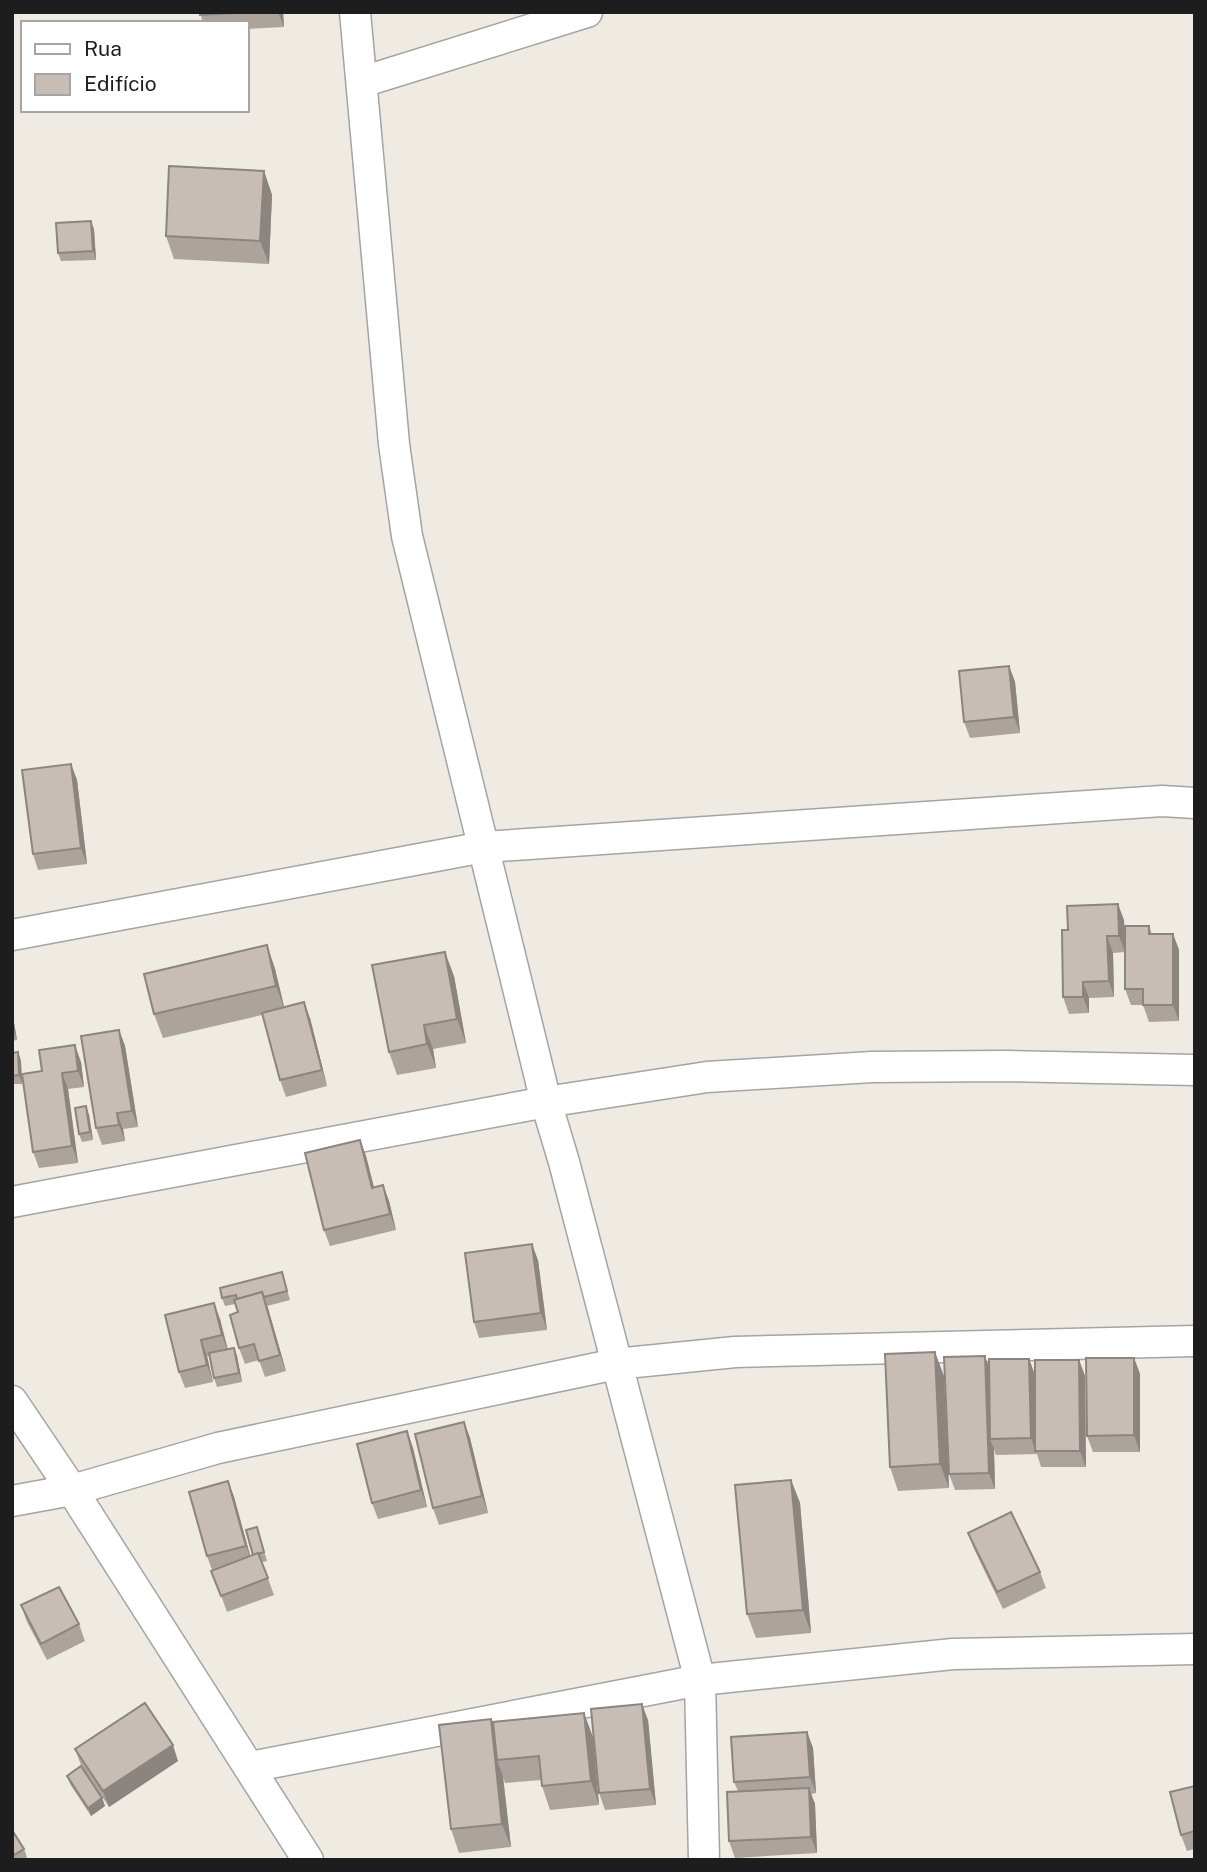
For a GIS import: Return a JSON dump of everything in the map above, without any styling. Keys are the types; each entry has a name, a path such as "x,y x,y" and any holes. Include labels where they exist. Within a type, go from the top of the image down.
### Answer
{"street":[{"path":"355,12 394,444 407,536 546,1102 565,1162 700,1680 704,1860"},
{"path":"362,82 587,12"},
{"path":"12,935 484,847 1162,801 1195,803"},
{"path":"12,1202 546,1102 707,1077 872,1067 1004,1066 1195,1070"},
{"path":"12,1501 72,1490 218,1448 617,1364 735,1352 1195,1340"},
{"path":"12,1401 72,1490 308,1860"},
{"path":"250,1767 700,1680 953,1654 1195,1649"}],"building":[{"path":"200,12 249,12 200,15"},
{"path":"169,166 264,171 260,241 166,236"},
{"path":"91,221 93,251 58,253 56,223"},
{"path":"1009,666 1014,717 964,722 959,671"},
{"path":"71,764 81,848 33,854 22,770"},
{"path":"1118,904 1119,936 1107,936 1109,981 1083,982 1083,997 1063,997 1062,930 1068,930 1067,906"},
{"path":"1125,926 1149,926 1149,934 1173,934 1173,1005 1143,1005 1143,989 1125,989"},
{"path":"267,945 276,986 154,1014 144,974"},
{"path":"445,952 457,1019 424,1025 427,1044 389,1052 372,965"},
{"path":"304,1002 322,1070 280,1080 262,1013"},
{"path":"119,1030 132,1111 117,1113 119,1125 96,1128 81,1036"},
{"path":"75,1045 78,1071 62,1073 72,1146 33,1152 22,1074 42,1071 39,1050"},
{"path":"18,1052 19,1075 12,1076 12,1053"},
{"path":"86,1106 90,1132 79,1134 75,1108"},
{"path":"360,1140 372,1188 383,1185 390,1214 324,1230 305,1153"},
{"path":"532,1244 541,1313 474,1322 465,1253"},
{"path":"282,1272 287,1291 264,1297 262,1292 237,1299 236,1295 222,1298 220,1288"},
{"path":"262,1292 280,1355 259,1361 254,1344 239,1348 230,1315 238,1312 234,1300"},
{"path":"214,1303 222,1335 201,1340 207,1365 179,1372 165,1315"},
{"path":"234,1348 239,1373 214,1378 209,1353"},
{"path":"935,1352 940,1464 890,1467 885,1354"},
{"path":"985,1356 989,1473 949,1474 944,1357"},
{"path":"1086,1358 1134,1358 1134,1435 1087,1436"},
{"path":"989,1359 1029,1359 1031,1438 990,1439"},
{"path":"1035,1360 1079,1360 1080,1451 1035,1451"},
{"path":"464,1422 482,1496 433,1508 415,1434"},
{"path":"407,1431 421,1490 372,1503 357,1444"},
{"path":"791,1480 803,1610 747,1614 735,1485"},
{"path":"228,1481 246,1546 207,1556 189,1492"},
{"path":"1011,1512 1040,1572 997,1592 968,1533"},
{"path":"257,1527 264,1552 253,1555 246,1530"},
{"path":"258,1553 268,1578 221,1596 211,1571"},
{"path":"59,1587 79,1624 41,1644 21,1605"},
{"path":"145,1703 173,1745 103,1791 75,1749"},
{"path":"642,1704 650,1789 599,1793 591,1709"},
{"path":"584,1713 591,1781 542,1786 539,1756 497,1760 493,1722"},
{"path":"491,1719 502,1824 451,1829 439,1725"},
{"path":"807,1732 810,1777 734,1782 731,1737"},
{"path":"81,1766 102,1798 88,1808 67,1776"},
{"path":"1195,1786 1195,1831 1181,1835 1170,1792"},
{"path":"809,1788 811,1837 729,1841 727,1792"},
{"path":"12,1830 24,1849 12,1856"}]}
